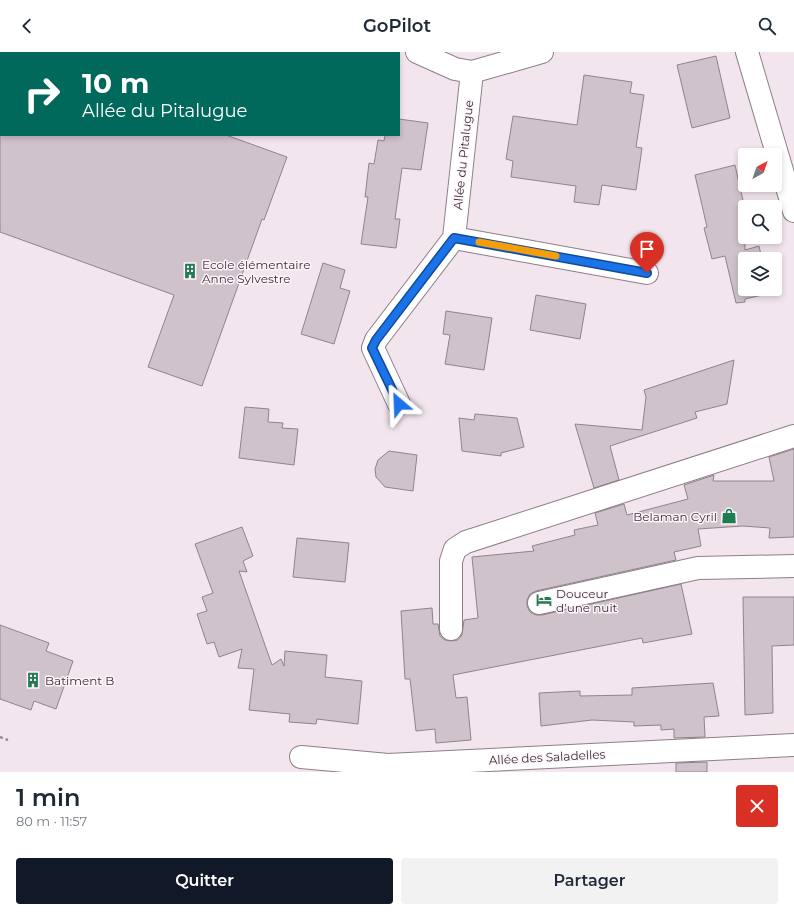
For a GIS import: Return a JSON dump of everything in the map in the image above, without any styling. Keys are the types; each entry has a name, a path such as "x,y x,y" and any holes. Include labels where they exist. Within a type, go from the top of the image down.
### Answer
{"street":[{"path":"417,52 455,69 472,72 542,52"},
{"path":"747,52 794,210"},
{"name":"Allée du Pitalugue","path":"454,238 472,72"},
{"path":"399,404 372,348 376,340 454,238 647,273"},
{"path":"451,629 451,561 455,549 466,542 794,436"},
{"path":"539,603 698,568 794,566"},
{"name":"Allée des Saladelles","path":"301,757 388,765 794,745"}],"path":[{"path":"0,737 8,740"}],"building":[{"path":"716,56 730,118 692,128 677,65"},
{"path":"584,75 632,82 630,93 644,95 636,147 642,148 636,190 602,185 599,205 574,202 576,186 511,177 513,161 506,159 513,116 577,125"},
{"path":"400,119 428,123 421,170 402,168 395,219 400,219 396,248 361,244 368,197 365,197 369,163 374,164 378,140 384,141 385,136 400,136"},
{"path":"0,136 229,136 287,157 264,220 262,219 202,386 148,367 174,295 0,232"},
{"path":"735,165 738,178 738,192 741,192 743,200 738,200 738,244 745,244 745,250 759,246 760,252 738,252 738,296 758,296 745,299 745,302 736,303 725,256 712,259 704,228 707,227 695,175"},
{"path":"323,263 345,270 340,288 350,291 334,344 301,334"},
{"path":"536,295 586,304 580,339 530,330"},
{"path":"446,311 492,318 484,370 445,364 450,335 443,334"},
{"path":"734,360 727,404 695,412 697,418 610,446 619,480 594,488 575,424 642,430 646,397 644,390"},
{"path":"245,407 269,409 268,422 283,423 282,428 298,429 294,465 239,458"},
{"path":"475,414 517,418 524,447 501,453 501,456 462,451 459,418 474,420"},
{"path":"794,449 794,537 769,538 770,528 743,526 698,529 701,546 674,552 676,560 536,591 530,594 527,600 527,606 530,612 536,615 542,615 681,584 692,634 643,643 642,638 453,675 456,698 467,697 471,740 436,743 435,729 416,731 410,679 405,679 401,611 432,608 433,624 438,624 440,636 445,640 458,640 462,635 464,620 478,618 472,557 534,551 532,546 575,535 574,530 598,525 595,513 624,504 627,515 688,499 684,485 714,475 713,481 774,481 769,457"},
{"path":"389,451 417,455 413,491 385,487 376,477 375,469 378,460"},
{"path":"242,527 253,556 243,561 247,572 239,571 272,665 281,659 284,666 285,651 327,655 325,677 362,681 358,724 317,719 316,724 289,722 290,714 249,710 254,669 238,668 242,649 219,657 214,642 207,644 197,614 207,611 202,597 213,593 195,544"},
{"path":"297,538 349,543 345,582 293,577"},
{"path":"743,597 794,597 794,645 772,646 773,713 745,715"},
{"name":"Batiment B","path":"0,625 49,643 46,651 73,661 56,709 34,701 31,710 0,699"},
{"path":"713,683 719,716 704,717 705,737 674,738 674,729 661,730 661,725 634,726 634,722 592,720 541,726 539,693 580,691 580,696 632,695 632,688"},
{"path":"707,762 707,772 676,772 676,763"}],"slow traffic":[{"path":"479,242 556,256"}],"place":[{"name":"Ecole élémentaire Anne Sylvestre","path":"190,271"},
{"name":"Belaman Cyril","path":"729,516"},
{"name":"Douceur d’une nuit","path":"544,600"},
{"name":"Batiment B","path":"33,680"}],"route":[{"path":"399,404 372,348 376,340 454,238 647,273"}]}
